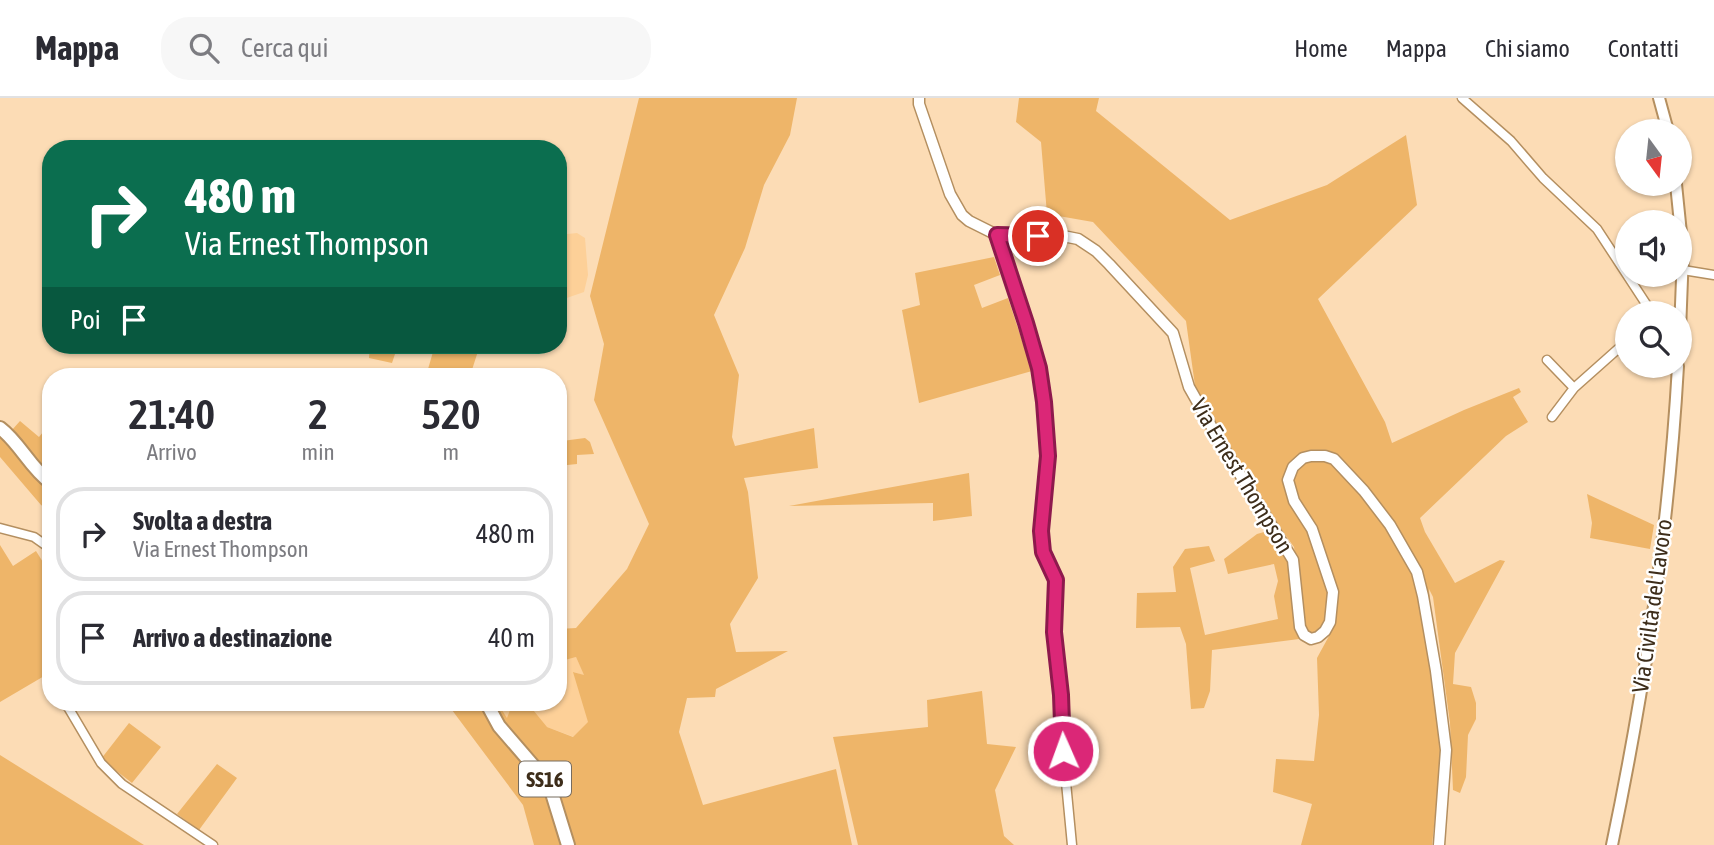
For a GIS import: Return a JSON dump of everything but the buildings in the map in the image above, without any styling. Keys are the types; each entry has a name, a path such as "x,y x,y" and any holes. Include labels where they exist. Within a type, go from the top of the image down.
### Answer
{"main road":[{"path":"1659,98 1665,119"},
{"name":"Via Civiltà del Lavoro","path":"1612,845 1629,761 1669,494 1677,378"},
{"path":"0,428 13,439 42,477"},
{"name":"SS16","path":"490,711 499,726 544,777 551,790 568,845"}],"street":[{"name":"Via Ernest Thompson","path":"919,98 954,203 969,221 997,235 1058,236 1078,240 1102,257 1173,333 1189,387 1243,481 1293,560 1300,627 1304,635 1311,639 1325,631 1330,622 1333,592 1312,529 1291,493 1288,480 1293,467 1311,456 1334,459 1364,491 1390,525 1417,572 1436,671 1447,750 1439,845"},
{"path":"1462,98 1511,141 1543,177 1597,229 1644,301"},
{"path":"997,235 1039,368 1044,402 1048,456 1041,531 1043,552 1056,580 1053,612 1054,652 1061,695 1063,751 1072,845"},
{"path":"1692,271 1714,275"},
{"path":"1552,417 1574,388 1615,352"},
{"path":"1547,360 1574,388"},
{"path":"0,528 34,537 42,543"},
{"path":"70,711 96,756 115,777 213,845"}],"shaded area":[{"path":"639,98 797,98 790,135 764,185 745,248 714,315 739,375 732,437 735,446 814,428 818,468 744,478 758,578 730,624 736,652 788,651 716,689 715,697 687,698 679,732 703,805 836,769 852,845 534,845 523,805 453,711 503,711 507,718 510,711 534,711 547,727 573,737 588,722 573,672 584,675 576,657 567,660 567,628 576,628 627,569 649,524 594,400 604,344 590,296"},
{"path":"1019,98 1099,98 1096,111 1230,220 1327,185 1406,135 1417,205 1318,299 1385,422 1392,443 1519,388 1521,392 1513,397 1528,422 1506,436 1420,518 1425,532 1455,583 1500,560 1505,561 1455,653 1453,684 1471,687 1476,703 1476,719 1468,735 1466,777 1460,793 1453,790 1450,723 1433,597 1429,589 1442,751 1432,845 1301,845 1312,804 1273,792 1276,759 1314,761 1319,715 1317,658 1329,636 1310,635 1304,630 1294,547 1250,486 1196,393 1186,321 1093,222 1047,214 1041,142 1016,122"},
{"path":"577,233 585,238 588,275 584,292 567,298 567,234"},
{"path":"994,257 1000,275 974,285 982,308 1008,298 1032,371 919,403 902,310 920,305 915,273"},
{"path":"369,354 395,354 392,363 369,358"},
{"path":"432,354 477,354 473,368 428,368"},
{"path":"20,421 39,437 42,433 42,470 33,460 12,430"},
{"path":"0,435 42,483 42,506 41,505 0,457"},
{"path":"585,438 590,442 594,454 577,455 577,464 567,465 567,440"},
{"path":"969,473 972,516 933,521 933,503 789,506"},
{"path":"1587,494 1654,525 1650,549 1590,538 1592,523"},
{"path":"1271,530 1292,563 1299,639 1212,650 1210,691 1204,708 1191,709 1186,644 1180,627 1136,628 1137,593 1176,592 1173,567 1185,549 1209,546 1215,561 1190,568 1205,635 1278,619 1274,596 1278,581 1274,564 1228,574 1224,559 1257,534"},
{"path":"0,545 13,566 36,551 42,561 42,677 0,702"},
{"path":"576,657 585,676 574,672 589,722 574,737 547,727 507,718 503,711 567,711 567,660"},
{"path":"982,691 987,744 1016,747 995,790 1004,836 1014,845 858,845 833,737 928,727 927,700"},
{"path":"129,723 161,747 132,783 101,759"},
{"path":"0,755 144,845 0,845"},
{"path":"217,764 237,778 199,830 177,814"}],"route":[{"path":"1038,236 997,235 1039,368 1044,402 1048,456 1041,531 1043,552 1056,580 1053,612 1054,652 1061,695 1063,751"}]}
